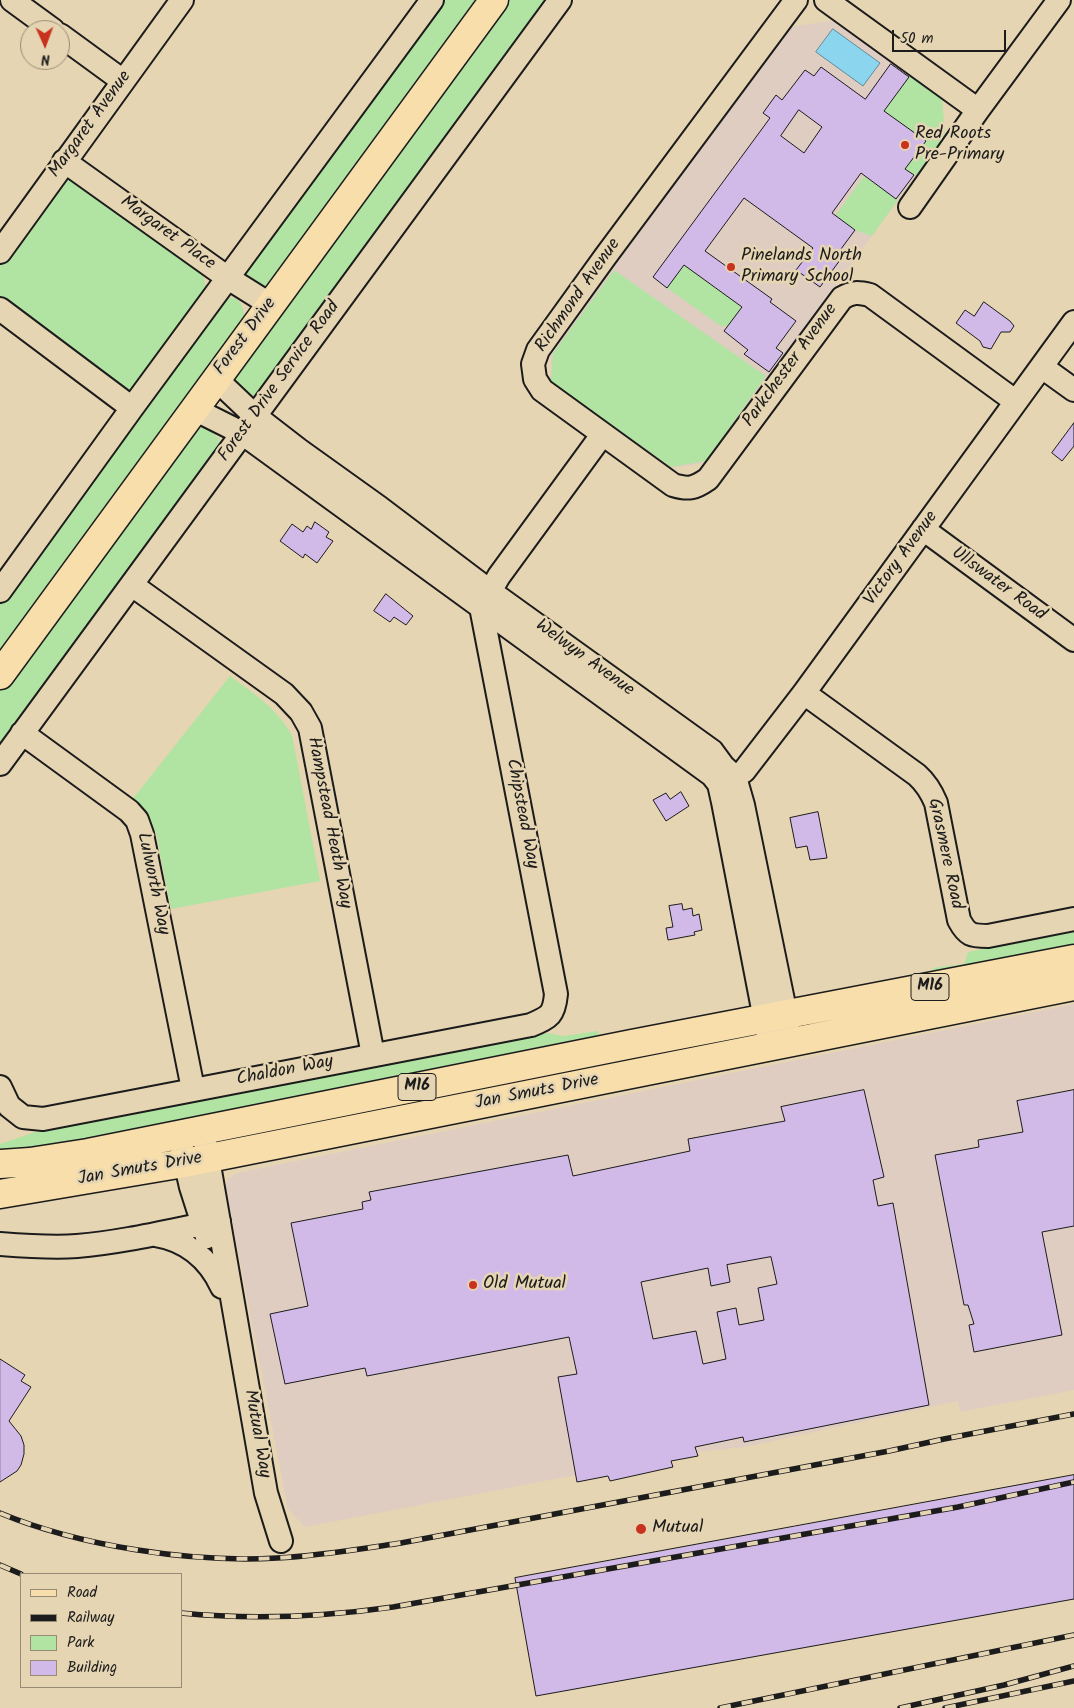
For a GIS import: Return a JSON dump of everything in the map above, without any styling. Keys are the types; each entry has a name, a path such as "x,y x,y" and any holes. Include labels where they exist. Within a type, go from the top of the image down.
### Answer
{"main road":[{"name":"Forest Drive","path":"0,675 494,0"},
{"name":"Jan Smuts Drive","path":"0,1164 30,1162 88,1153 1074,959"},
{"name":"Jan Smuts Drive","path":"0,1194 196,1161 1074,986"}],"street":[{"path":"12,0 39,20"},
{"name":"Margaret Avenue","path":"0,252 182,0"},
{"path":"0,591 432,0"},
{"name":"Forest Drive Service Road","path":"0,764 560,0"},
{"name":"Richmond Avenue","path":"602,434 542,390 535,379 533,364 538,350 796,0"},
{"path":"826,0 978,110"},
{"path":"910,206 1059,0"},
{"path":"70,42 123,80"},
{"name":"Margaret Place","path":"64,162 228,278 271,305"},
{"name":"Parkchester Avenue","path":"602,434 673,485 686,488 698,486 708,478 842,298 851,293 860,292 870,294 1015,401"},
{"path":"0,309 132,408"},
{"name":"Victory Avenue","path":"727,781 744,771 804,693 1074,322"},
{"path":"1042,367 1074,390"},
{"name":"Welwyn Avenue","path":"216,379 248,424 486,599 708,772 727,781 741,796 780,1045"},
{"name":"Welwyn Avenue","path":"194,409 248,424"},
{"path":"486,599 496,579 602,434"},
{"name":"Ullswater Road","path":"923,529 1074,640"},
{"name":"Hampstead Heath Way","path":"132,585 284,694 301,712 310,728 373,1055"},
{"name":"Welwyn Avenue","path":"486,599 712,751 723,766 727,781"},
{"name":"Chipstead Way","path":"486,599 556,994 555,1008 547,1019"},
{"name":"Grasmere Road","path":"804,693 926,783 936,802 959,920 964,930 973,936 988,936 1074,919"},
{"name":"Lulworth Way","path":"22,733 128,811 137,820 142,834 193,1089"},
{"path":"712,751 724,756 737,758 747,757 757,752"},
{"name":"Chaldon Way","path":"0,1086 9,1106 23,1117 43,1119 531,1025 547,1019"},
{"name":"Mutual Way","path":"191,1133 211,1223 238,1325 266,1493 280,1541"},
{"path":"0,1244 58,1247 79,1246 211,1223"},
{"name":"Mutual Way","path":"211,1223 222,1287 238,1325"},
{"path":"150,1234 171,1239 195,1252 211,1268 222,1287"}],"shaded area":[{"name":"Pinelands North Primary School","path":"836,20 942,98 945,136 706,463 670,468 550,383 551,353 789,27"},
{"path":"1074,1004 1074,1390 960,1412 958,1401 745,1447 696,1452 305,1527 288,1509 226,1189 228,1179 237,1173"}],"green space":[{"path":"438,0 482,0 267,290 243,274"},
{"path":"506,0 551,0 259,395 242,396 233,391 231,373"},
{"path":"911,75 942,98 945,136 916,176 905,169 925,141 903,124 877,120"},
{"path":"864,176 898,200 872,236 855,230 835,216"},
{"path":"67,178 77,182 200,270 204,279 206,296 135,392 125,394 0,310 0,256 58,180"},
{"path":"684,265 742,307 727,327 724,325 722,327 667,288"},
{"path":"614,270 766,376 706,461 671,467 551,382 553,353"},
{"path":"225,297 237,299 242,305 244,315 243,326 0,657 0,599"},
{"path":"205,427 219,438 220,447 0,751 0,686 195,428"},
{"path":"230,676 272,709 292,735 320,881 171,909 156,833 146,816 131,801"},
{"path":"1074,931 1074,948 935,978 933,968 964,964 968,952"},
{"path":"598,1031 600,1042 0,1157 0,1144 44,1129 371,1064 548,1033 563,1036"}],"water":[{"path":"833,29 880,63 863,86 816,52"}],"building":[{"path":"891,64 909,77 884,111 926,141 905,169 914,175 896,199 861,173 832,213 855,230 841,249 846,252 820,287 796,270 813,248 744,198 705,251 772,299 770,302 796,321 776,348 783,353 769,372 744,354 748,350 724,331 742,307 684,265 667,288 653,277 770,118 763,113 776,95 782,100 805,70 814,76 821,67 865,99","holes":["799,110 822,127 804,153 781,136"]},
{"path":"984,302 1014,326 1010,332 1001,332 991,349 983,347 980,341 956,323 965,310 974,316"},
{"path":"1074,423 1074,446 1062,461 1052,453"},
{"path":"315,522 329,532 326,537 333,541 317,563 305,554 303,558 280,541 292,524 303,532 307,526 311,529"},
{"path":"386,594 413,616 406,625 394,617 390,622 374,611"},
{"path":"681,792 689,806 666,821 653,800 666,793 670,799"},
{"path":"818,812 827,858 810,860 807,846 796,848 790,818"},
{"path":"682,904 683,910 692,908 693,916 699,914 702,930 694,932 695,935 668,940 666,928 673,927 669,906"},
{"name":"Old Mutual","path":"864,1090 884,1177 873,1180 878,1206 893,1203 929,1405 744,1442 743,1437 695,1447 698,1456 671,1461 673,1467 610,1481 608,1476 577,1482 558,1377 577,1374 569,1337 367,1376 365,1368 285,1384 270,1314 308,1306 291,1223 363,1209 362,1202 371,1200 369,1192 568,1155 573,1176 690,1151 688,1139 785,1121 781,1107","holes":["771,1257 777,1284 758,1288 764,1320 739,1325 736,1308 717,1312 726,1359 703,1364 696,1331 653,1339 641,1282 708,1268 711,1286 730,1282 727,1265"]},
{"path":"1074,1090 1074,1226 1042,1232 1062,1335 974,1352 969,1325 974,1324 968,1305 964,1305 935,1155 979,1147 978,1140 1023,1132 1017,1101"},
{"path":"0,1359 25,1375 21,1381 31,1387 9,1421 21,1436 24,1445 21,1465 17,1471 0,1482"},
{"path":"1074,1475 1074,1599 536,1696 515,1578"}],"railway":[{"path":"0,1513 65,1535 136,1550 209,1558 244,1559 308,1556 401,1543 889,1451 1074,1414"},
{"path":"182,1613 261,1617 340,1613 393,1607 958,1507 1074,1482"},
{"path":"0,1565 20,1574"},
{"path":"720,1708 1074,1635"},
{"path":"900,1708 1004,1685 1074,1666"},
{"path":"945,1708 1074,1681"}],"place":[{"name":"Red Roots Pre-Primary","path":"905,145"},
{"name":"Pinelands North Primary School","path":"731,267"},
{"name":"Old Mutual","path":"473,1285"},
{"name":"Mutual","path":"641,1529"}]}
